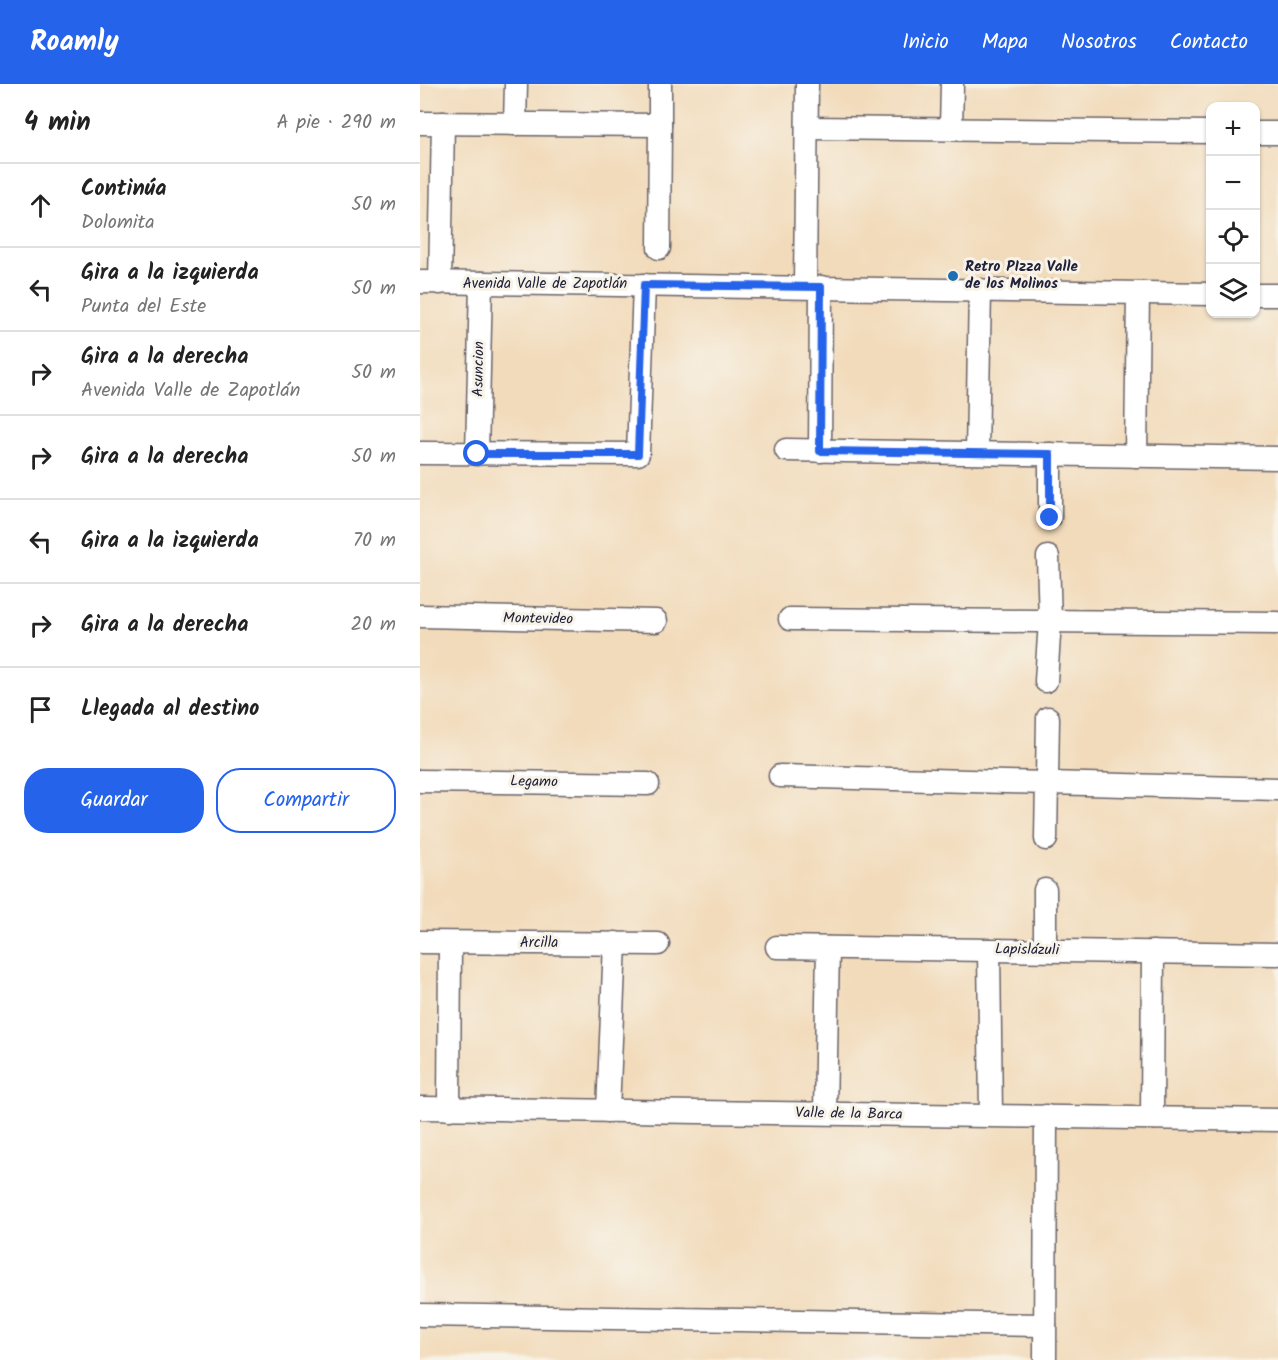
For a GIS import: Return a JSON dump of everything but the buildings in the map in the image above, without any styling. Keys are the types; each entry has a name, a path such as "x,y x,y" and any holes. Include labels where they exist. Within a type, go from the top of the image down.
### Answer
{"street":[{"path":"515,124 516,84"},
{"path":"659,248 660,84"},
{"path":"807,84 820,451"},
{"path":"951,129 952,84"},
{"path":"420,123 660,125"},
{"path":"430,283 443,123"},
{"path":"807,128 1206,132"},
{"path":"1260,133 1278,133"},
{"name":"Avenida Valle de Zapotlán","path":"430,283 1206,294"},
{"name":"Asuncion","path":"477,454 481,283"},
{"path":"420,453 638,454 644,285"},
{"path":"977,453 980,290"},
{"path":"1136,456 1138,293"},
{"path":"1260,295 1278,295"},
{"path":"786,450 1278,458"},
{"path":"1050,454 1050,518"},
{"path":"1047,681 1050,621 1048,557"},
{"name":"Montevideo","path":"420,616 656,621"},
{"path":"790,618 1278,623"},
{"path":"1046,839 1048,718"},
{"path":"780,776 1278,789"},
{"name":"Legamo","path":"420,781 648,784"},
{"path":"1045,890 1045,950"},
{"name":"Arcilla","path":"420,942 658,944"},
{"path":"449,1109 450,943"},
{"path":"608,1111 615,943"},
{"name":"Lapislázuli","path":"777,947 1278,954"},
{"path":"825,1113 828,948"},
{"path":"989,950 991,1115"},
{"path":"1152,1118 1153,952"},
{"name":"Valle de la Barca","path":"420,1108 1278,1120"},
{"path":"1045,1360 1046,1116"},
{"path":"420,1315 1045,1325"}],"place":[{"name":"Retro PIzza Valle de los Molinos","path":"953,276"}],"route":[{"path":"477,454 638,454 644,285 821,287 820,451 1050,454 1050,518"}]}
